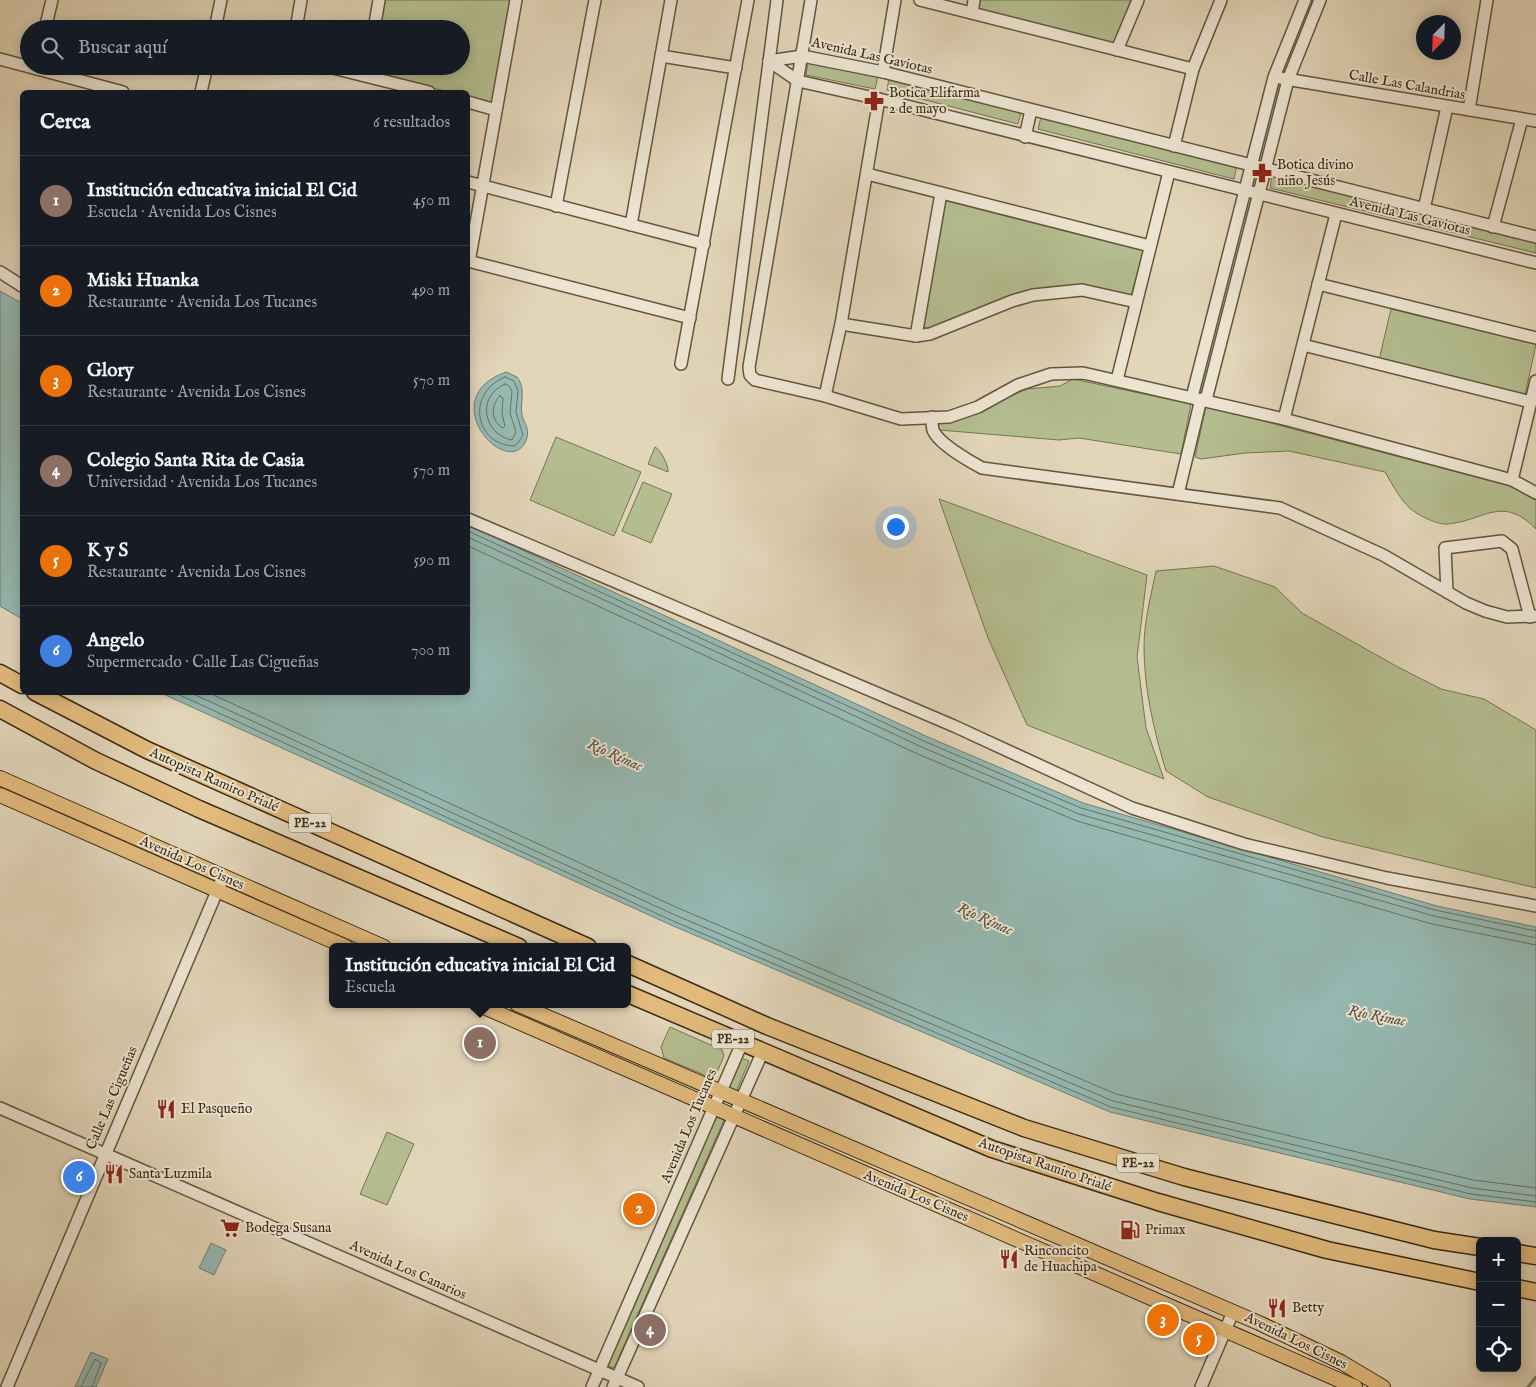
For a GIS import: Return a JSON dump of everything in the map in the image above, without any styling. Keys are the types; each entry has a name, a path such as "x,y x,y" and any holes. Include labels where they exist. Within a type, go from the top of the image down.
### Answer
{"highway":[{"path":"0,673 20,684"},
{"name":"Autopista Ramiro Prialé","path":"41,695 147,750 579,943"},
{"name":"PE-22","path":"0,709 96,761 191,805 509,943"},
{"path":"495,937 490,928 490,919 497,912 506,911"},
{"name":"Autopista Ramiro Prialé","path":"631,965 767,1026 1000,1120 1184,1177 1434,1240 1476,1246"},
{"name":"Autopista Ramiro Prialé","path":"631,995 992,1149 1158,1202 1327,1250 1476,1281"},
{"path":"896,1108 907,1102 910,1097 907,1082"},
{"path":"1521,1254 1536,1256"},
{"path":"1521,1289 1536,1292"}],"main road":[{"name":"Avenida Los Cisnes","path":"0,778 375,943"},
{"name":"Avenida Los Cisnes","path":"0,795 337,943"},
{"name":"Avenida Los Cisnes","path":"486,1008 1355,1387"},
{"name":"Avenida Los Cisnes","path":"526,1008 1233,1312 1341,1362 1384,1387"},
{"path":"1051,1255 1059,1254 1063,1250 1063,1243 1060,1237"}],"street":[{"path":"47,20 52,0"},
{"path":"217,20 221,0"},
{"path":"298,20 301,0"},
{"path":"376,20 379,0"},
{"path":"470,251 516,0"},
{"path":"556,206 595,0"},
{"path":"631,225 671,0"},
{"path":"681,364 748,0"},
{"path":"728,378 777,0"},
{"path":"811,0 749,367 750,375 755,380 825,396 901,419 949,416 978,407 1018,385 1051,374 1083,373 1284,419 1512,480 1536,493"},
{"path":"883,72 895,0"},
{"path":"920,0 1193,69"},
{"path":"972,13 974,0"},
{"path":"1117,50 1138,0"},
{"path":"1174,146 1193,69 1221,0"},
{"path":"1178,494 1250,165 1274,77 1305,0"},
{"path":"1200,399 1288,80 1320,0"},
{"path":"1469,110 1487,0"},
{"path":"661,56 736,68"},
{"name":"Avenida Las Gaviotas","path":"769,61 802,56 883,72 1536,237"},
{"path":"0,59 20,64"},
{"name":"Avenida Las Gaviotas","path":"769,61 798,82 879,99 1536,263"},
{"path":"61,75 116,90"},
{"path":"201,90 205,75"},
{"path":"377,75 423,90"},
{"name":"Calle Las Calandrias","path":"1274,77 1536,121"},
{"path":"825,396 841,324 879,99"},
{"path":"470,103 496,110"},
{"path":"1424,209 1447,107"},
{"path":"1025,136 1032,110"},
{"path":"1493,227 1522,119"},
{"path":"1117,380 1169,172"},
{"path":"867,174 1150,246"},
{"path":"470,183 704,244"},
{"path":"916,336 941,193"},
{"path":"1284,419 1336,214"},
{"path":"470,262 690,318"},
{"path":"0,272 20,285"},
{"path":"1318,284 1536,338"},
{"path":"841,324 916,336 930,334 1012,301 1051,292 1082,290 1136,302"},
{"path":"1303,345 1531,402"},
{"path":"1512,480 1536,380"},
{"path":"932,417 934,432 951,448 982,468 1280,508 1383,555 1447,592 1486,611 1507,617 1533,616 1512,548 1502,541 1445,548 1447,592"},
{"path":"470,520 527,546 954,726 1132,808 1244,844 1387,878 1536,906"},
{"name":"Calle Las Cigueñas","path":"7,1387 104,1154 223,877"},
{"name":"Avenida Los Tucanes","path":"592,1387 742,1043"},
{"path":"615,1382 763,1051"},
{"name":"Avenida Los Canarios","path":"0,1108 599,1370 615,1382 638,1387"},
{"path":"1201,1387 1233,1312"}],"green space":[{"path":"385,0 510,0 492,103 470,98 470,90 441,90 382,75 470,75 470,20 381,20"},
{"path":"978,0 1133,0 1116,41 1112,43 979,13 977,7"},
{"path":"808,63 878,77 875,89 806,75"},
{"path":"889,78 1021,112 1018,124 887,90"},
{"path":"1041,117 1237,165 1234,179 1038,129"},
{"path":"1272,174 1536,240 1536,253 1270,188"},
{"path":"947,197 1144,250 1131,296 1082,287 1049,287 1032,290 998,301 934,328 924,328 922,323 944,200"},
{"path":"1391,309 1536,344 1525,395 1379,360"},
{"path":"1073,379 1191,404 1181,454 1079,438 1059,440 939,430 937,420 979,410 1027,389 1060,386"},
{"path":"1206,406 1514,487 1536,500 1536,529 1513,513 1503,511 1493,512 1460,522 1444,524 1435,522 1410,509 1398,494 1385,472 1289,451 1245,453 1201,459 1195,457"},
{"path":"556,437 641,472 614,536 530,500"},
{"path":"655,447 664,458 668,472 648,464"},
{"path":"643,482 672,494 651,543 622,531"},
{"path":"939,499 1147,575 1137,657 1146,728 1164,779 1027,725 988,638"},
{"path":"1214,566 1275,587 1302,613 1396,666 1441,689 1484,699 1536,730 1536,888 1323,837 1208,797 1166,771 1150,710 1144,663 1145,628 1156,571"},
{"path":"670,1027 722,1050 724,1056 714,1079 664,1058 661,1047"},
{"path":"741,1058 749,1061 735,1091 729,1087"},
{"path":"716,1116 724,1120 614,1368 607,1366"},
{"path":"387,1132 414,1144 387,1205 360,1194"}],"water":[{"path":"0,291 20,302 20,618 0,606"},
{"path":"506,372 517,377 520,382 522,388 522,415 528,432 525,443 515,451 503,450 491,443 481,430 475,415 475,399 485,384"},
{"name":"Río Rímac","path":"470,526 928,737 1083,803 1437,906 1536,927 1536,1207 1470,1199 1110,1112 671,925 165,695 470,695"},
{"path":"211,1243 226,1250 214,1275 199,1268"},
{"path":"91,1352 108,1359 96,1387 75,1387"}],"waterway":[{"path":"1528,1387 1536,1377"}],"place":[{"name":"Botica Elifarma 2 de mayo","path":"874,101"},
{"name":"Botica divino niño Jesús","path":"1262,173"},
{"name":"Institución educativa inicial El Cid","path":"480,1043"},
{"name":"El Pasqueño","path":"166,1109"},
{"name":"Santa Luzmila","path":"114,1174"},
{"name":"Angelo","path":"79,1177"},
{"name":"Miski Huanka","path":"639,1209"},
{"name":"Bodega Susana","path":"230,1228"},
{"name":"Primax","path":"1130,1230"},
{"name":"Rinconcito de Huachipa","path":"1009,1259"},
{"name":"Betty","path":"1277,1308"},
{"name":"Glory","path":"1163,1320"},
{"name":"Colegio Santa Rita de Casia","path":"650,1330"},
{"name":"K y S","path":"1199,1339"}]}
